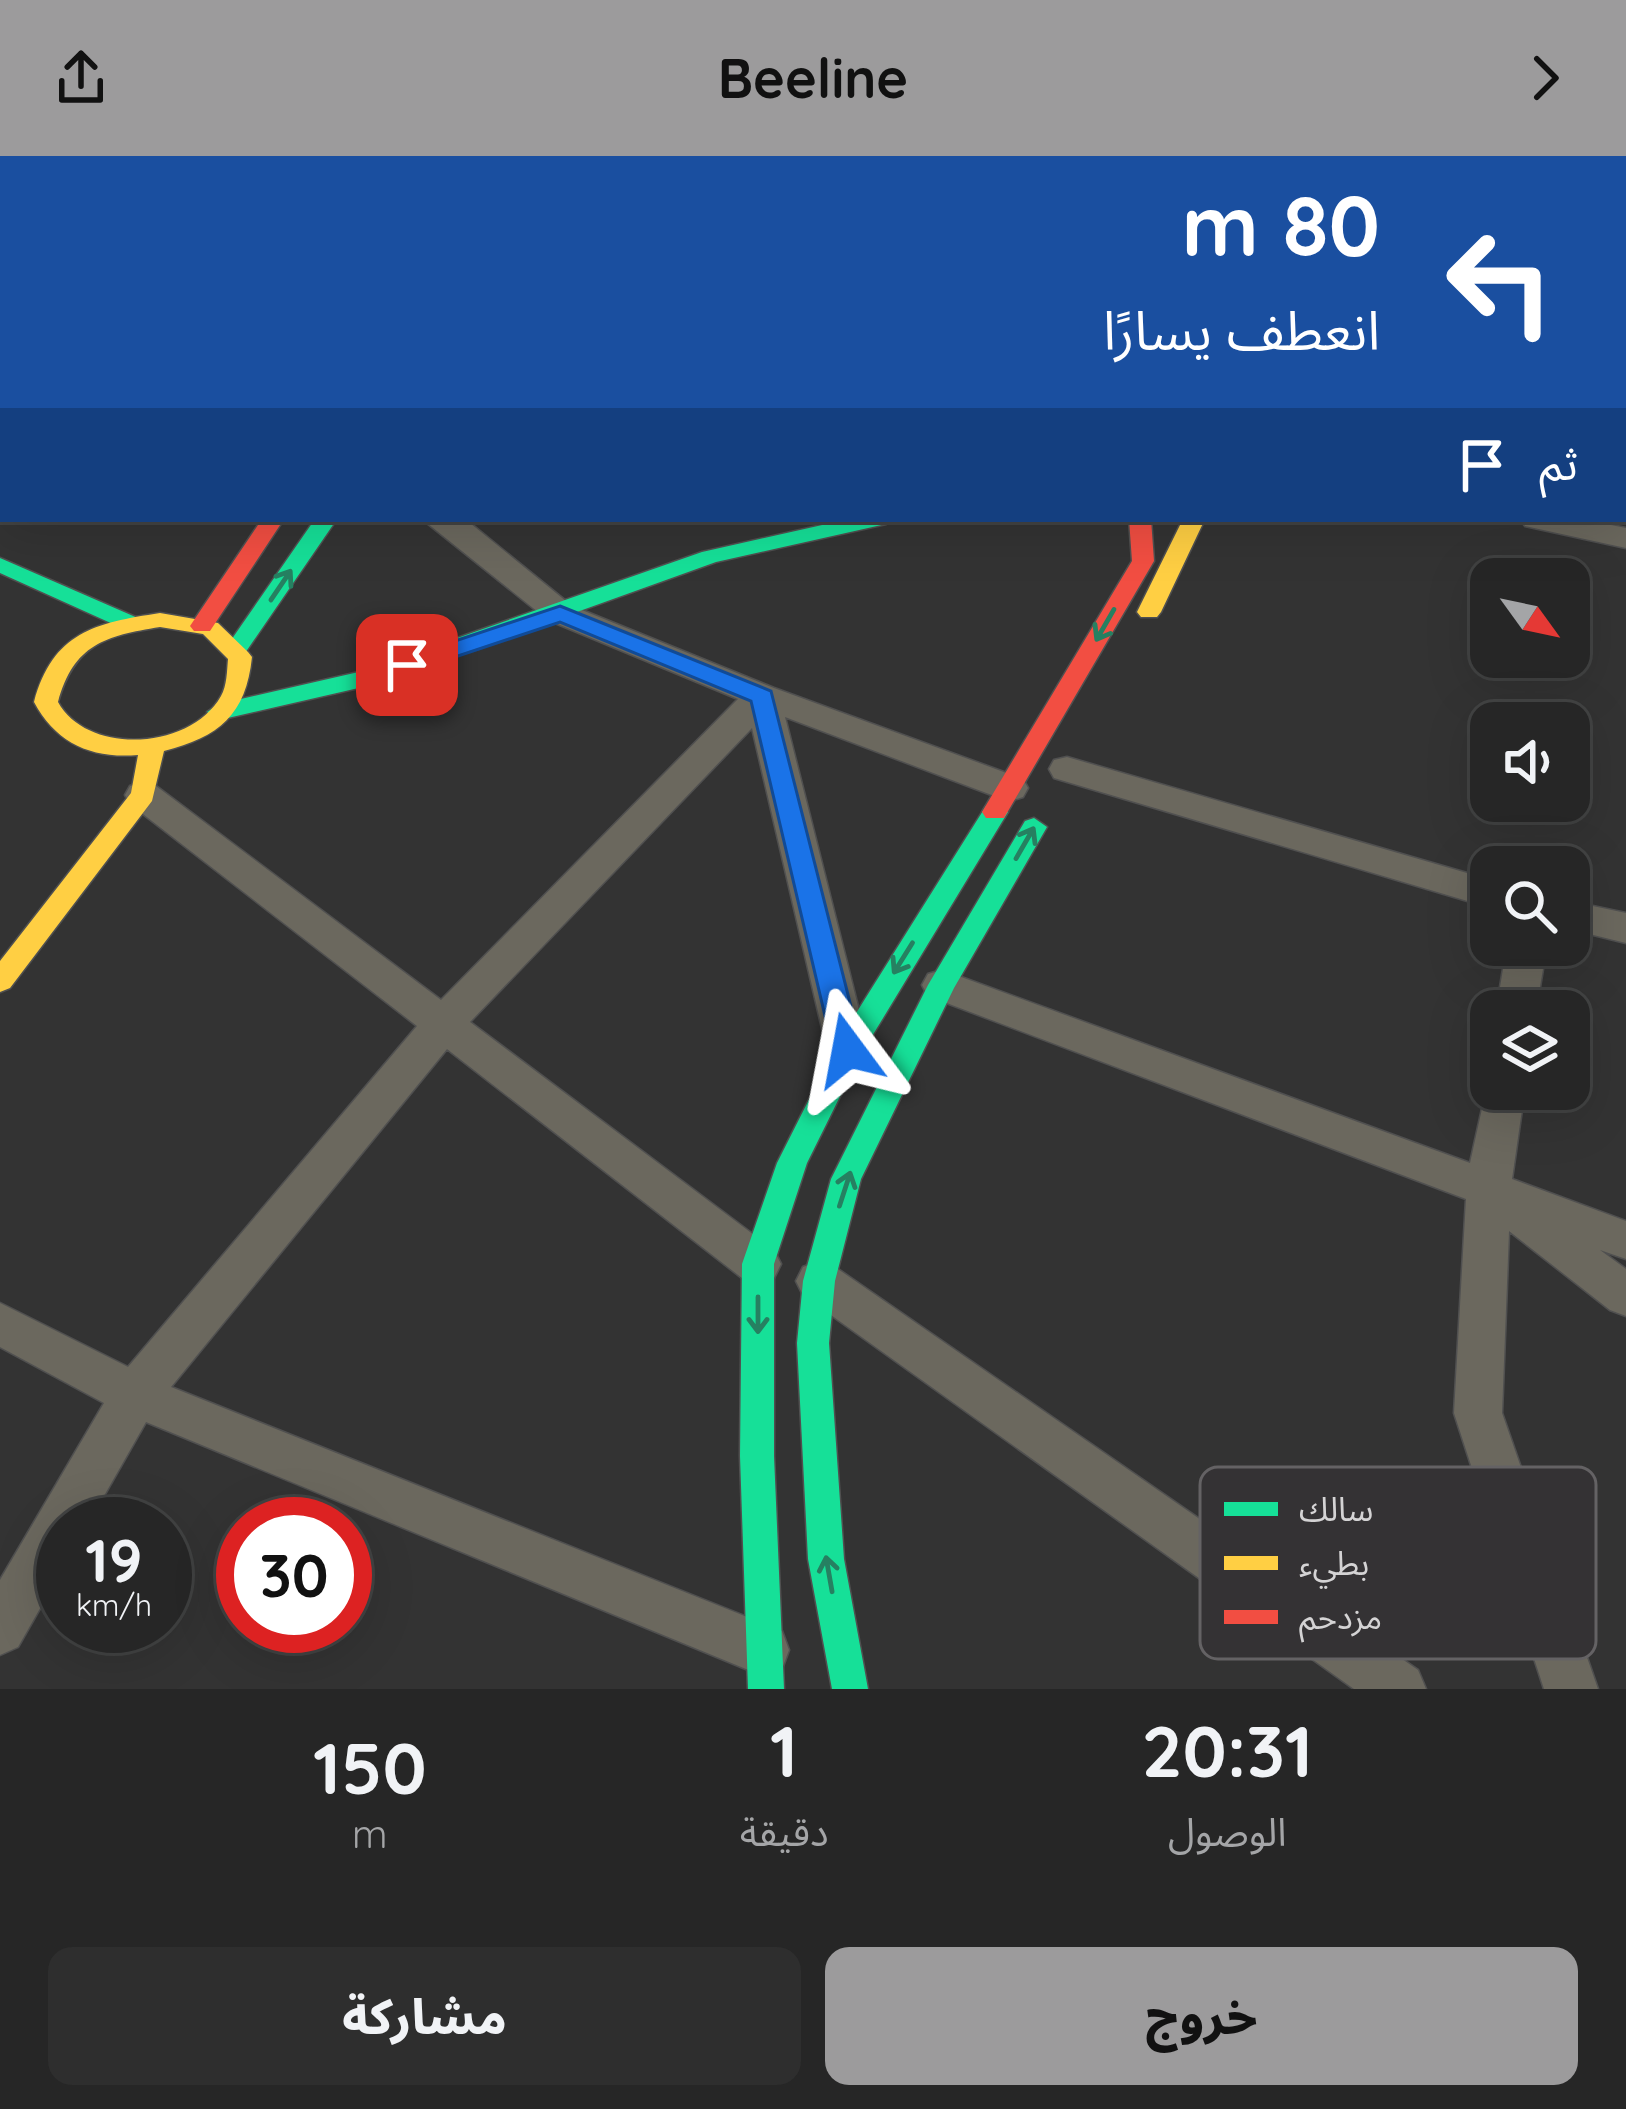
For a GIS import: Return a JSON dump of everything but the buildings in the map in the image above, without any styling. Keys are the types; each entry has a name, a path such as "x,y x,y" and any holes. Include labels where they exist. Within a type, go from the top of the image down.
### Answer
{"main road":[{"path":"202,626 271,522"},
{"path":"236,651 324,522"},
{"path":"219,712 242,677 236,651 202,626 160,620 103,632 66,655 30,700 63,737 88,747 152,746 185,735 219,712 368,678 710,557 865,522"},
{"path":"764,1670 758,1264 793,1163 848,1050 1143,561 1141,522"},
{"path":"1132,644 1193,522"},
{"path":"0,566 132,624"},
{"path":"0,981 142,795 152,746"},
{"path":"850,1689 826,1558 813,1343 819,1281 846,1179 942,986 1062,779"}],"street":[{"path":"458,522 560,613 762,697 1010,788"},
{"path":"1550,522 1626,538"},
{"path":"0,1629 135,1395 445,1022 762,697"},
{"path":"762,697 848,1050"},
{"path":"1062,779 1470,888"},
{"path":"142,795 758,1264"},
{"path":"1590,919 1626,928"},
{"path":"942,986 1626,1240"},
{"path":"1496,1467 1478,1413 1488,1190 1501,1110"},
{"path":"1488,1190 1626,1296"},
{"path":"819,1281 1200,1549"},
{"path":"0,1324 135,1395 764,1670"},
{"path":"1356,1659 1399,1689"},
{"path":"1560,1659 1570,1689"}],"traffic: fast":[{"path":"235,651 324,522"},
{"path":"219,712 368,678 710,557 865,522"},
{"path":"0,565 132,624"},
{"path":"766,1689 757,1456 758,1264 792,1163 848,1050 995,812"},
{"path":"850,1689 826,1559 813,1343 819,1281 846,1179 942,985 1034,827"}],"traffic: slow":[{"path":"1149,612 1193,522"},
{"path":"160,620 210,628 240,657 233,697 216,718 174,740 125,748 79,738 61,726 46,702 52,680 72,650 101,633 160,620"},
{"path":"0,981 143,795 152,746"}],"traffic: jam":[{"path":"202,626 271,522"},
{"path":"995,812 1143,561 1140,522"}],"route":[{"path":"407,665 560,613 762,697 848,1050"}]}
